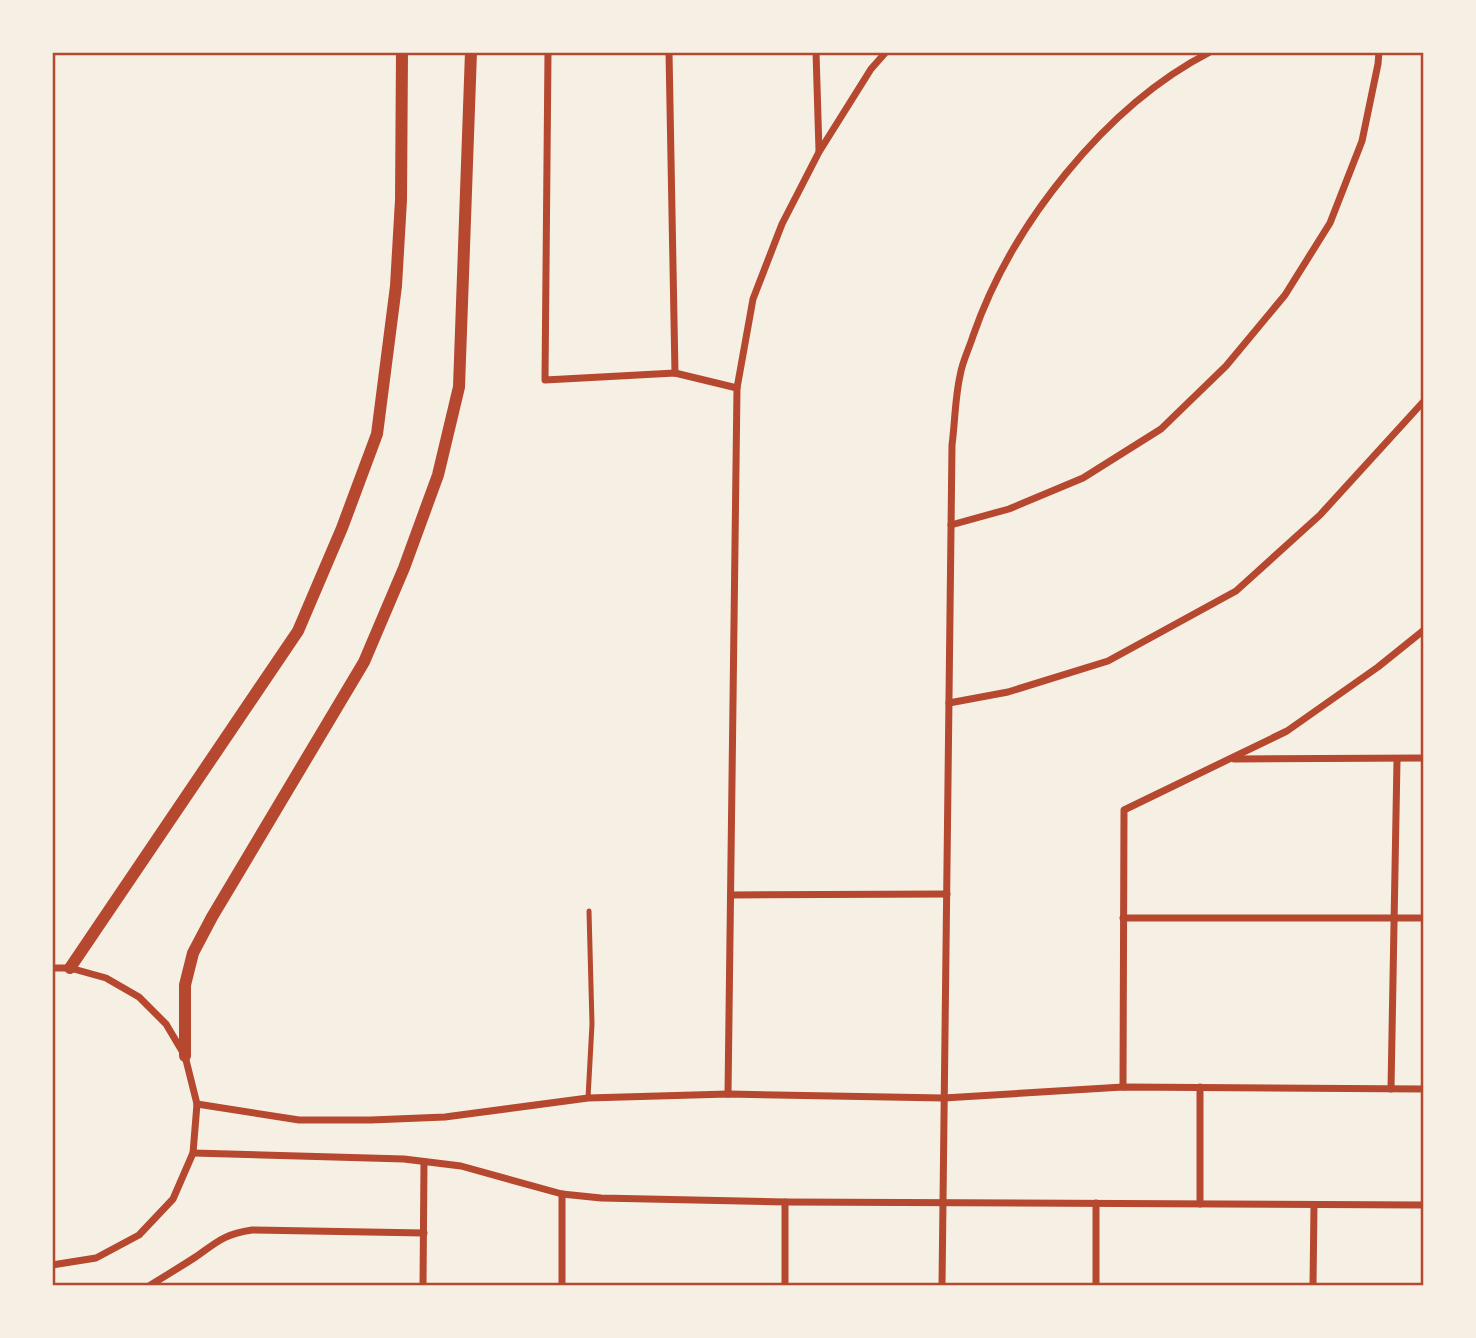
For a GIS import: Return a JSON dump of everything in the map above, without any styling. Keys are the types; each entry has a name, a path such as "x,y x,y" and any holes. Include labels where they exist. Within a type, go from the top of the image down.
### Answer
{"street":[{"path":"70,968 298,631 373,446 388,361 396,286 401,200 402,52"},
{"path":"52,1265 96,1258 139,1235 173,1199 193,1153 197,1104 185,1056 185,985 193,953 218,905 364,662 404,568 438,475 459,387 471,52"},
{"path":"548,52 545,380 674,373 737,388"},
{"path":"669,52 674,373"},
{"path":"816,52 819,152"},
{"path":"728,1094 737,388 753,299 782,224 819,152 871,69 886,52"},
{"path":"942,1286 952,445 960,374 985,301 1021,237 1071,165 1130,108 1190,63 1210,52"},
{"path":"951,525 1009,509 1083,478 1161,429 1226,366 1285,295 1331,223 1362,141 1379,52"},
{"path":"949,703 1008,692 1108,661 1236,590 1320,515 1423,401"},
{"path":"1123,1087 1124,810 1287,731 1378,667 1423,630"},
{"path":"1230,758 1423,758"},
{"path":"1391,1089 1396,760"},
{"path":"732,895 947,894"},
{"path":"1123,918 1423,918"},
{"path":"52,968 70,968 107,978 139,997 166,1024 185,1056"},
{"path":"197,1104 299,1120 371,1120 444,1117 588,1098 728,1094 943,1098 1123,1087 1423,1089"},
{"path":"1200,1087 1200,1204"},
{"path":"193,1153 404,1159 461,1166 562,1194 601,1198 785,1202 1423,1205"},
{"path":"423,1286 424,1162"},
{"path":"562,1194 562,1286"},
{"path":"785,1202 785,1286"},
{"path":"1096,1203 1096,1286"},
{"path":"1313,1286 1314,1205"},
{"path":"149,1286 217,1240 234,1233 252,1230 424,1233"}],"lane":[{"path":"588,1098 592,1024 589,911"}]}
